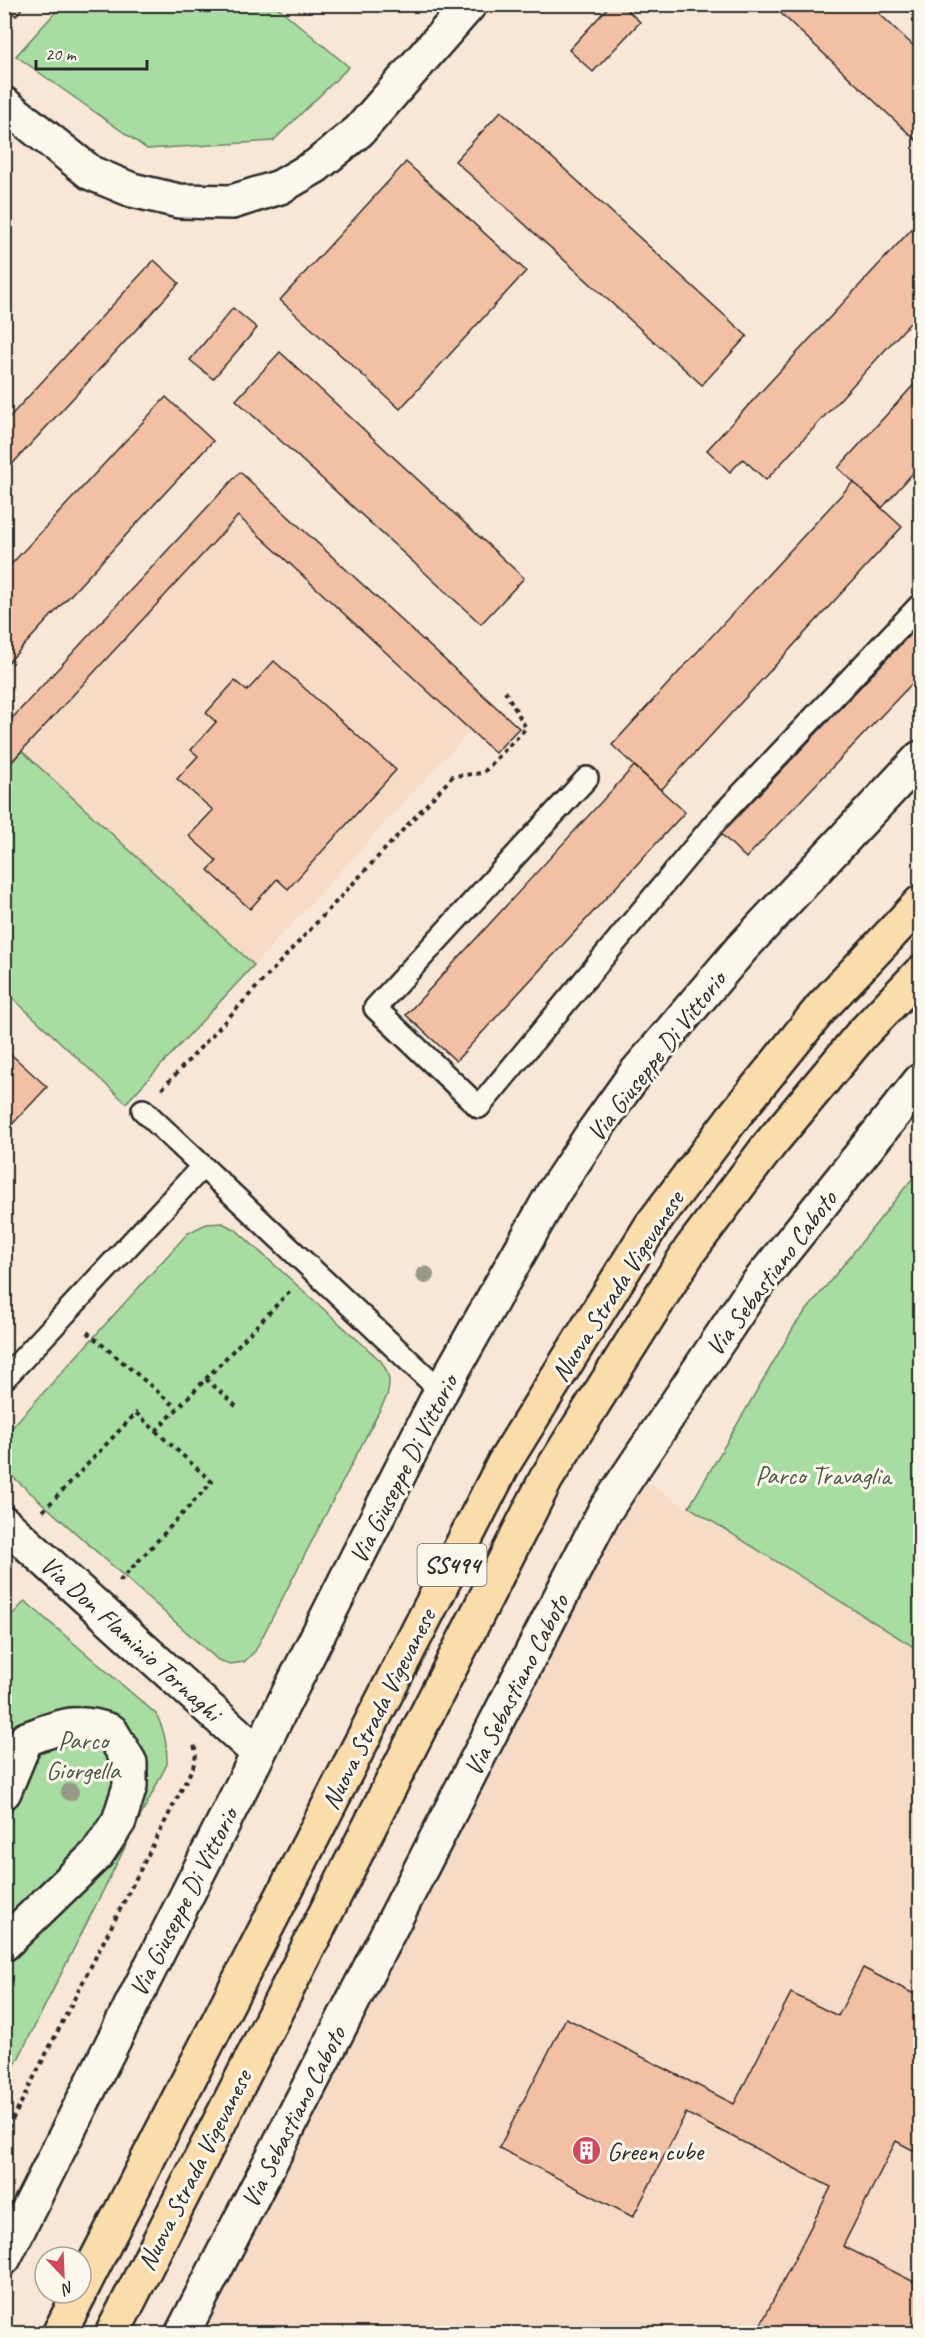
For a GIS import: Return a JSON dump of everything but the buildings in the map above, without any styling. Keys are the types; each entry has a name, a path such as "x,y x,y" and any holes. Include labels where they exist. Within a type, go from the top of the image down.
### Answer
{"main road":[{"name":"Nuova Strada Vigevanese","path":"93,2267 504,1463 651,1226 734,1116 822,1007 921,903"},
{"name":"Nuova Strada Vigevanese","path":"111,2334 546,1479 690,1250 770,1144 853,1044 921,973"},
{"name":"Nuova Strada Vigevanese","path":"59,2334 74,2305"}],"street":[{"path":"4,104 91,173 132,190 179,201 232,202 280,187 316,166 359,131 470,4"},
{"name":"Via Giuseppe Di Vittorio","path":"4,2258 441,1391 553,1193 635,1074 741,949 921,758"},
{"name":"Via Sebastiano Caboto","path":"182,2334 604,1512 751,1292 921,1081"},
{"name":"Via Don Flaminio Tornaghi","path":"4,1523 258,1752"},
{"path":"4,1792 26,1739 66,1725 90,1724 111,1731 130,1763 130,1786 119,1821 97,1854 4,1944"}],"lane":[{"path":"587,778 375,1008 479,1107 718,819 921,605"},
{"path":"143,1110 441,1391"},
{"path":"4,1379 202,1167"}],"path":[{"path":"143,1110 453,776 483,773 526,728 505,691"},
{"path":"156,1431 311,1269"},
{"path":"87,1332 177,1408"},
{"path":"206,1379 237,1407"},
{"path":"40,1515 136,1413 156,1431 212,1482 116,1584"}],"shaded area":[{"path":"238,516 471,730 254,965 22,751"},
{"path":"616,1464 920,1651 920,2333 169,2334 589,1506"}],"green space":[{"path":"62,5 275,5 349,67 273,141 147,149 16,56"},
{"path":"22,751 254,965 126,1103 5,991 5,770"},
{"name":"Parco Travaglia","path":"920,1169 920,1651 689,1507 795,1325"},
{"path":"222,1223 236,1230 381,1361 389,1382 387,1396 255,1651 244,1662 230,1664 218,1660 4,1469 5,1435 188,1233 206,1224"},
{"name":"Parco Giorgella","path":"25,1601 156,1714 165,1738 167,1764 5,2085 4,1624"}],"place":[{"name":"Green cube","path":"586,2151"}]}
